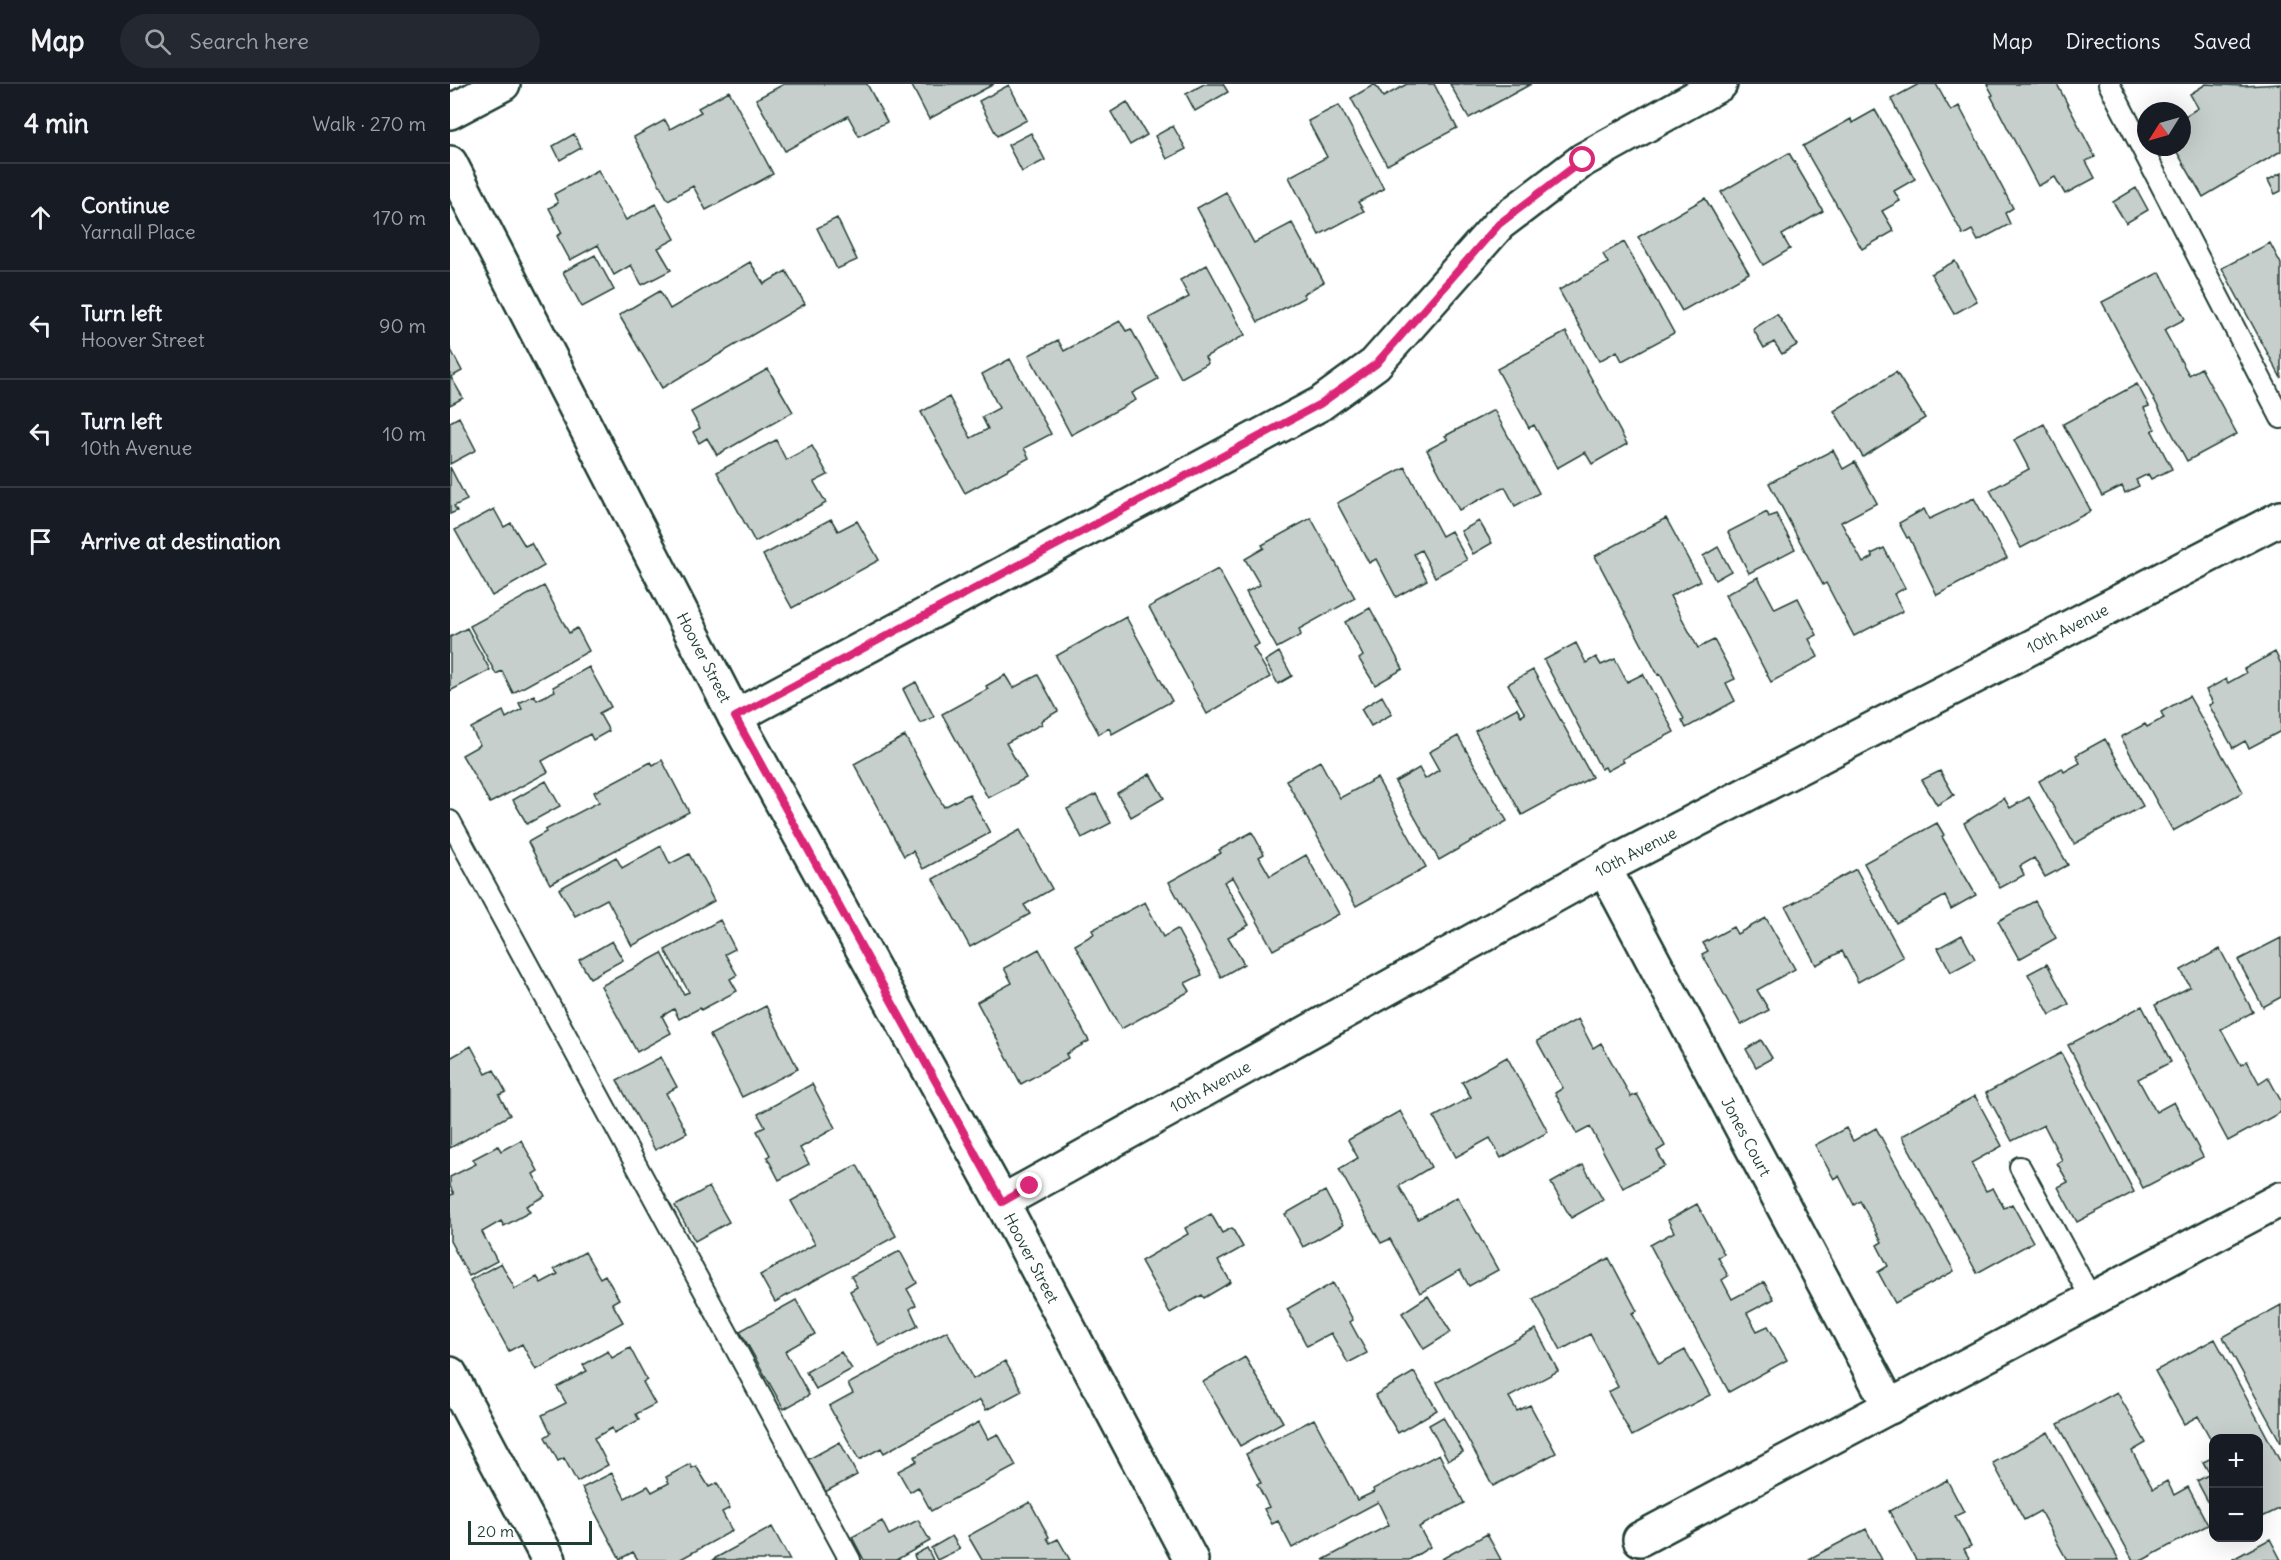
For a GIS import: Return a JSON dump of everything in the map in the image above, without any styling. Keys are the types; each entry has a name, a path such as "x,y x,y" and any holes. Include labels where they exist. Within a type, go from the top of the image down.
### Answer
{"street":[{"path":"450,112 503,84"},
{"path":"735,717 1320,404 1376,364 1499,224 1583,160 1720,84"},
{"name":"Hoover Street","path":"450,163 735,717 1002,1202 1191,1560"},
{"name":"10th Avenue","path":"1002,1202 1604,868 2281,518"},
{"name":"Jones Court","path":"1604,868 1890,1407"},
{"path":"1640,1539 2281,1199"},
{"path":"450,1374 549,1560"}],"lane":[{"path":"2109,84 2281,418"},
{"path":"450,821 850,1560"},
{"path":"2020,1167 2091,1298"}],"building":[{"path":"784,84 867,84 887,122 859,136 848,116 785,151 756,99"},
{"path":"911,84 994,84 929,119"},
{"path":"1204,84 1223,84 1228,92 1195,111 1186,94"},
{"path":"1375,84 1383,97 1407,84 1434,84 1457,128 1387,165 1351,98"},
{"path":"1450,84 1531,84 1469,118"},
{"path":"1919,84 1936,84 1951,111 1959,106 2013,208 2005,213 2010,224 1978,241 1972,230 1963,235 1891,99"},
{"path":"1987,84 2057,84 2095,157 2086,161 2095,178 2065,194 2055,177 2038,186"},
{"path":"2206,84 2244,86 2281,84 2281,151 2203,197 2179,156 2191,156 2191,112 2198,108 2190,94"},
{"path":"1009,85 1027,120 997,136 979,101"},
{"path":"729,91 773,174 706,210 693,186 668,200 634,137 665,120 670,129 701,112 698,108"},
{"path":"1127,102 1147,135 1130,145 1111,112"},
{"path":"1339,105 1384,189 1358,202 1364,211 1319,235 1289,177 1327,157 1308,121"},
{"path":"1875,110 1915,179 1894,191 1900,201 1882,211 1894,231 1862,249 1803,146 1851,119 1852,123"},
{"path":"1173,126 1186,149 1167,159 1155,136"},
{"path":"1031,133 1045,160 1022,172 1008,145"},
{"path":"574,134 581,148 560,160 553,146"},
{"path":"1789,153 1823,211 1782,235 1790,249 1763,265 1721,192"},
{"path":"598,170 626,220 656,204 675,239 658,248 671,270 642,285 631,265 614,275 598,245 570,260 557,236 562,233 549,208 558,203 554,194"},
{"path":"2281,173 2281,191 2275,194 2268,180"},
{"path":"2136,188 2148,210 2126,223 2113,202"},
{"path":"1226,192 1254,243 1292,223 1324,282 1303,294 1305,297 1258,322 1197,208"},
{"path":"1705,198 1749,273 1682,311 1638,237"},
{"path":"837,218 857,260 837,269 817,228"},
{"path":"1624,242 1674,333 1622,361 1617,351 1599,361 1559,290 1608,263 1603,254"},
{"path":"2270,243 2281,264 2281,378 2222,268"},
{"path":"595,255 614,290 582,307 563,272"},
{"path":"1955,261 1977,301 1954,314 1931,274"},
{"path":"750,262 764,284 786,271 805,304 662,388 619,315 660,291 670,309"},
{"path":"1207,265 1245,335 1205,357 1208,363 1181,378 1149,318 1189,297 1180,280"},
{"path":"2160,272 2185,319 2164,330 2189,375 2201,368 2237,434 2187,461 2102,302"},
{"path":"1777,314 1797,345 1782,354 1774,342 1764,348 1753,329"},
{"path":"1120,321 1126,331 1131,329 1158,379 1132,393 1136,400 1071,435 1029,355 1058,340 1064,351"},
{"path":"1566,332 1627,444 1592,464 1585,452 1557,468 1534,425 1529,428 1497,369"},
{"path":"450,348 462,371 451,377 463,398 450,405"},
{"path":"1010,359 1051,434 1024,448 1029,458 965,493 921,412 949,397 971,438 988,429 982,417 999,408 982,374"},
{"path":"768,369 793,412 717,455 707,438 699,443 693,432 700,428 691,412"},
{"path":"1896,372 1925,418 1863,457 1834,411"},
{"path":"2137,384 2149,406 2144,408 2155,429 2152,431 2172,469 2151,479 2148,474 2136,480 2139,486 2125,493 2122,486 2102,496 2063,424"},
{"path":"1494,410 1539,493 1515,506 1505,487 1459,510 1427,450 1448,439 1445,436"},
{"path":"459,417 476,450 450,464 450,422"},
{"path":"2044,424 2091,511 2021,548 1990,490 2029,469 2014,440"},
{"path":"776,440 786,460 812,446 828,475 814,482 826,503 755,542 717,472"},
{"path":"1833,450 1843,469 1855,462 1877,503 1841,522 1863,563 1873,557 1871,554 1884,548 1905,588 1894,594 1903,611 1854,636 1826,583 1823,585 1769,483"},
{"path":"450,467 467,500 454,506 457,511 450,514"},
{"path":"1405,467 1442,536 1451,531 1467,560 1435,577 1421,550 1414,554 1427,580 1396,597 1376,559 1369,563 1337,503"},
{"path":"1974,498 2007,558 1937,595 1909,537 1907,538 1899,523 1924,509 1929,519"},
{"path":"494,509 504,527 511,523 525,546 531,543 544,566 492,596 455,530"},
{"path":"1767,512 1769,517 1776,514 1795,549 1749,573 1728,532"},
{"path":"1311,518 1355,598 1299,629 1301,635 1277,648 1246,592 1260,585 1245,559 1264,548 1262,545"},
{"path":"1666,518 1700,581 1670,596 1698,648 1714,640 1735,679 1726,683 1735,701 1686,728 1682,720 1684,719 1595,556"},
{"path":"831,519 838,531 857,521 879,560 792,608 763,555"},
{"path":"1479,521 1492,543 1473,554 1461,531"},
{"path":"1718,547 1731,571 1715,580 1703,556"},
{"path":"1218,569 1259,644 1253,647 1270,677 1207,714 1149,607"},
{"path":"1758,577 1775,609 1798,598 1817,635 1809,639 1818,657 1771,682 1725,595"},
{"path":"544,586 569,633 577,628 589,651 513,693 502,671 496,674 470,626"},
{"path":"1370,608 1403,669 1375,685 1359,659 1363,656 1345,622"},
{"path":"1126,617 1172,701 1112,734 1109,728 1099,734 1056,656"},
{"path":"467,628 490,670 450,691 450,637"},
{"path":"1576,643 1586,663 1596,657 1601,665 1615,659 1627,682 1643,674 1674,732 1622,759 1624,762 1607,771 1605,767 1601,769 1544,660"},
{"path":"1279,652 1292,676 1278,684 1265,661"},
{"path":"2275,652 2281,664 2281,731 2249,748 2245,741 2233,748 2209,705 2213,703 2206,690 2226,679 2228,683 2246,673 2244,669"},
{"path":"589,667 611,707 599,713 609,731 593,740 590,734 542,761 548,772 490,803 462,755 480,745 471,728 503,711 506,718 522,709 519,703 534,695 537,700 555,691 553,687"},
{"path":"1533,670 1592,777 1522,815 1475,731 1517,708 1521,716 1525,714 1508,684"},
{"path":"1005,675 1013,688 1038,675 1058,711 1041,721 1042,724 1006,743 1026,778 988,798 942,714 988,689 986,686"},
{"path":"916,682 934,717 920,723 903,689"},
{"path":"1382,696 1392,714 1371,726 1361,709"},
{"path":"2189,696 2243,792 2173,831 2121,737 2145,724 2147,727 2164,718 2161,712"},
{"path":"905,736 944,807 969,794 990,833 923,869 913,851 904,856 854,764"},
{"path":"1458,736 1507,821 1439,860 1395,782 1419,768 1425,779 1439,770 1429,752"},
{"path":"2105,739 2143,806 2074,844 2039,781 2062,768 2064,772 2080,763 2076,755"},
{"path":"662,760 689,812 550,884 528,842 546,832 545,830 599,802 594,792 651,762 653,765"},
{"path":"1320,761 1340,798 1377,778 1426,867 1356,906 1286,780"},
{"path":"1940,771 1954,795 1937,805 1922,780"},
{"path":"1150,774 1164,798 1131,817 1117,793"},
{"path":"546,781 560,806 527,824 513,800"},
{"path":"1096,794 1111,823 1082,838 1067,809"},
{"path":"2029,797 2068,865 2045,877 2034,858 2020,866 2024,875 2000,888 1964,823 2004,798 2010,808"},
{"path":"1937,823 1944,835 1942,837 1976,895 1951,909 1945,896 1896,923 1864,863"},
{"path":"1020,830 1052,889 1024,905 1030,914 970,947 933,879"},
{"path":"1252,832 1264,854 1259,857 1270,876 1306,855 1339,914 1273,950 1233,877 1224,882 1249,925 1228,937 1244,964 1221,977 1169,882 1221,853 1219,850"},
{"path":"661,846 670,864 689,854 714,901 632,946 607,899 575,916 559,889 616,857 622,868"},
{"path":"1856,869 1903,957 1858,982 1842,951 1816,965 1786,907"},
{"path":"2035,901 2056,938 2019,959 1998,921"},
{"path":"1145,902 1163,937 1177,929 1202,975 1185,983 1190,991 1121,1029 1075,945 1094,934 1092,930"},
{"path":"1766,918 1795,969 1757,990 1769,1010 1741,1025 1702,954 1708,951 1703,943 1733,927 1737,934"},
{"path":"720,920 735,949 725,954 737,975 730,979 737,991 679,1019 674,1009 662,1016 671,1033 637,1052 601,986 662,953 684,994 689,992 665,950"},
{"path":"1962,935 1975,959 1951,972 1938,948"},
{"path":"2281,938 2281,997 2263,1007 2238,960"},
{"path":"612,941 623,960 590,978 579,960"},
{"path":"1039,949 1089,1041 1066,1054 1068,1058 1021,1084 977,1002 1012,983 1004,968"},
{"path":"2220,949 2253,1012 2221,1029 2241,1065 2247,1061 2259,1083 2268,1077 2281,1101 2281,1112 2228,1141 2155,1005 2190,987 2181,970"},
{"path":"2047,964 2069,1004 2050,1015 2028,974"},
{"path":"766,1006 798,1069 742,1097 710,1035"},
{"path":"2142,1006 2171,1062 2138,1079 2156,1112 2174,1102 2203,1157 2143,1188 2068,1045"},
{"path":"1578,1019 1593,1048 1601,1043 1631,1097 1637,1094 1665,1146 1657,1151 1665,1166 1623,1188 1590,1127 1577,1134 1555,1093 1563,1088 1537,1041"},
{"path":"1761,1040 1772,1058 1756,1067 1746,1049"},
{"path":"471,1046 486,1074 494,1070 506,1092 499,1095 510,1115 450,1148 450,1058"},
{"path":"2061,1053 2134,1192 2077,1222 2058,1187 2068,1182 2057,1163 2062,1160 2044,1125 2012,1141 1986,1093"},
{"path":"661,1057 677,1087 666,1093 687,1133 655,1150 617,1080"},
{"path":"1507,1057 1548,1132 1501,1158 1490,1138 1456,1157 1434,1117 1471,1097 1462,1082"},
{"path":"812,1084 835,1128 800,1148 809,1164 779,1180 767,1157 770,1155 757,1131 765,1127 758,1114"},
{"path":"1975,1096 2002,1146 1971,1163 1986,1191 1993,1188 2004,1208 2012,1204 2033,1242 1977,1273 1902,1136"},
{"path":"1400,1111 1431,1167 1399,1186 1418,1219 1457,1197 1498,1270 1469,1286 1460,1270 1420,1293 1390,1239 1381,1243 1339,1169 1358,1158 1348,1140"},
{"path":"1846,1128 1853,1141 1876,1128 1954,1271 1895,1303 1878,1272 1888,1266 1877,1245 1882,1242 1860,1201 1854,1205 1839,1176 1834,1179 1815,1145"},
{"path":"521,1140 538,1171 533,1174 545,1196 526,1206 530,1212 504,1226 501,1221 482,1232 497,1261 469,1276 450,1241 450,1195 454,1194 450,1186 450,1177 476,1164 473,1159 498,1146 501,1151"},
{"path":"857,1165 896,1236 775,1302 760,1275 815,1244 791,1201"},
{"path":"1583,1165 1603,1200 1571,1218 1551,1183"},
{"path":"709,1187 729,1222 695,1241 675,1206"},
{"path":"1325,1191 1343,1225 1303,1247 1285,1214"},
{"path":"1697,1204 1724,1254 1718,1257 1728,1276 1722,1280 1732,1299 1764,1282 1774,1299 1747,1313 1757,1331 1768,1326 1787,1360 1729,1392 1650,1245 1674,1232 1668,1220"},
{"path":"1211,1214 1222,1233 1232,1228 1243,1247 1218,1261 1231,1282 1204,1298 1202,1295 1170,1313 1141,1261 1188,1234 1185,1228"},
{"path":"900,1251 917,1283 907,1289 916,1305 910,1309 918,1326 879,1346 850,1291 857,1287 851,1276"},
{"path":"585,1252 600,1278 605,1275 619,1299 612,1303 623,1322 536,1370 522,1344 509,1351 470,1280 501,1263 515,1289 537,1277 541,1283 558,1274 554,1269"},
{"path":"1609,1258 1637,1311 1632,1313 1659,1364 1685,1350 1710,1395 1632,1436 1608,1392 1618,1387 1590,1334 1561,1350 1533,1299"},
{"path":"1333,1283 1353,1320 1350,1322 1367,1353 1348,1363 1331,1333 1307,1346 1287,1309"},
{"path":"1428,1296 1451,1332 1424,1349 1402,1313"},
{"path":"796,1300 815,1334 785,1351 809,1395 784,1409 740,1331"},
{"path":"2281,1305 2281,1443 2223,1337"},
{"path":"1536,1329 1558,1371 1509,1397 1517,1411 1530,1405 1556,1453 1493,1486 1437,1382"},
{"path":"947,1331 973,1379 1005,1361 1022,1391 986,1410 980,1400 884,1453 881,1448 859,1460 829,1406 853,1393 848,1384"},
{"path":"2215,1339 2281,1463 2281,1508 2263,1517 2263,1434 2209,1434 2209,1436 2198,1416 2184,1424 2155,1371"},
{"path":"630,1348 647,1380 643,1382 655,1404 636,1414 639,1420 614,1433 612,1428 594,1438 608,1465 577,1482 564,1458 558,1461 545,1437 551,1433 542,1415 566,1403 557,1387 587,1371 583,1365 608,1351 612,1358"},
{"path":"841,1352 852,1369 816,1389 806,1372"},
{"path":"1245,1357 1283,1422 1240,1446 1203,1382"},
{"path":"1414,1372 1437,1410 1398,1433 1375,1395"},
{"path":"2117,1392 2146,1443 2132,1451 2153,1489 2167,1481 2174,1495 2188,1487 2208,1525 2143,1560 2133,1560 2058,1424"},
{"path":"1443,1417 1463,1452 1448,1460 1429,1425"},
{"path":"1314,1419 1357,1500 1439,1454 1464,1503 1419,1527 1430,1547 1409,1560 1323,1560 1389,1525 1378,1502 1292,1548 1278,1521 1272,1524 1264,1509 1269,1507 1257,1484 1261,1483 1246,1454"},
{"path":"979,1422 988,1439 998,1434 1016,1466 931,1511 918,1487 910,1492 898,1471 917,1461 914,1457"},
{"path":"2048,1432 2119,1560 2067,1560 2040,1511 2024,1520 1993,1463"},
{"path":"840,1442 857,1475 825,1492 807,1460"},
{"path":"2209,1459 2209,1472 2203,1462"},
{"path":"690,1464 692,1468 696,1466 709,1487 717,1483 730,1508 722,1512 732,1531 679,1560 638,1560 633,1552 620,1559 582,1488 612,1473 625,1498 648,1486 652,1492 669,1483 666,1477"},
{"path":"2209,1475 2209,1504 2197,1481"},
{"path":"1947,1480 1964,1512 1955,1516 1971,1546 1964,1549 1970,1560 1916,1560 1889,1511"},
{"path":"1030,1502 1050,1543 1058,1539 1070,1560 982,1560 968,1536"},
{"path":"918,1520 930,1541 896,1560 864,1560 852,1537 882,1521 889,1535"},
{"path":"772,1527 790,1560 712,1560"},
{"path":"1866,1529 1882,1560 1809,1559"},
{"path":"1487,1534 1501,1560 1440,1560"},
{"path":"952,1536 960,1549 937,1560 931,1548"},
{"path":"2270,1539 2281,1560 2233,1559"},
{"path":"927,1548 933,1560 916,1560 914,1555"}],"route":[{"path":"1030,1186 1002,1202 735,717 1320,404 1376,364 1499,224 1583,160"}]}
